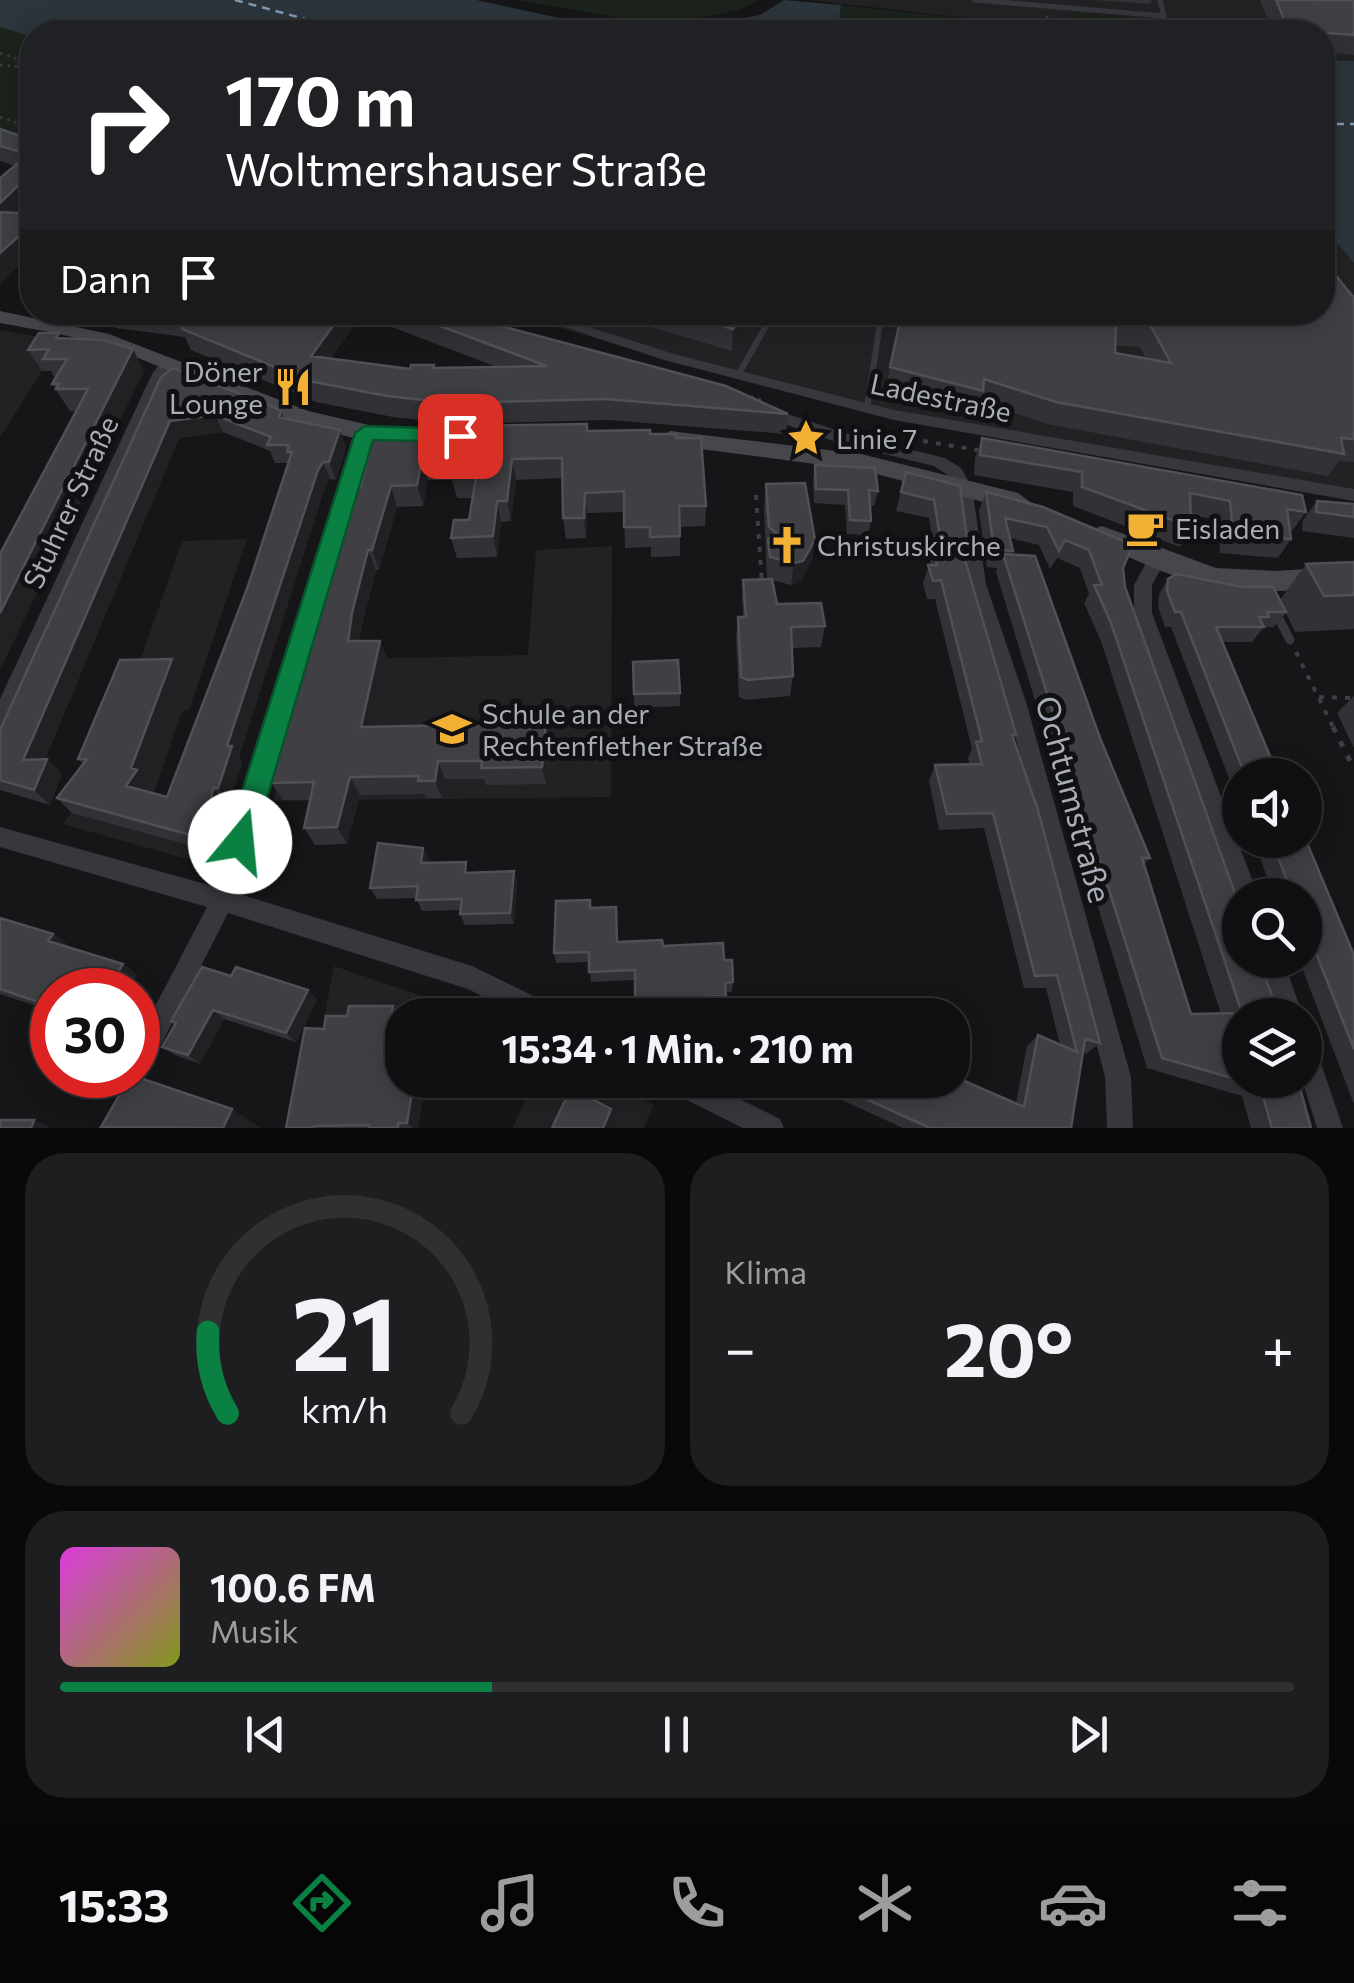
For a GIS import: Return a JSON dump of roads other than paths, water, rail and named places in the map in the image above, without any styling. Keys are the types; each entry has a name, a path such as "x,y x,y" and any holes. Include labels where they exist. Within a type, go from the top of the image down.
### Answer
{"street":[{"path":"49,325 74,329 168,363 305,420 365,433 424,436"},
{"name":"Ladestraße","path":"560,325 664,364 738,375 866,408 1016,438 1354,495"},
{"name":"Stuhrer Straße","path":"0,720 159,374 168,363"},
{"path":"747,406 846,439 939,462 955,472 964,487"},
{"path":"160,1022 223,900 365,433"},
{"path":"646,437 861,462 964,487 1044,512"},
{"name":"Ochtumstraße","path":"964,487 977,584 1016,702 1118,1077 1120,1128"},
{"path":"1079,524 1199,574 1260,581 1354,576"},
{"path":"1158,558 1143,585 1142,613 1241,878"},
{"path":"0,837 223,900 472,978 511,998"},
{"path":"710,1098 771,1128"},
{"path":"1320,1098 1330,1128"}],"lane":[{"path":"974,0 1164,16"},
{"path":"1160,0 1165,20"},
{"path":"738,375 767,325"},
{"path":"866,408 880,325"},
{"path":"1260,581 1290,640"}],"place":[{"name":"Döner Lounge","path":"293,387"},
{"name":"Linie 7","path":"806,438"},
{"name":"Eisladen","path":"1145,528"},
{"name":"Christuskirche","path":"787,545"},
{"name":"Schule an der Rechtenflether Straße","path":"452,729"}]}
